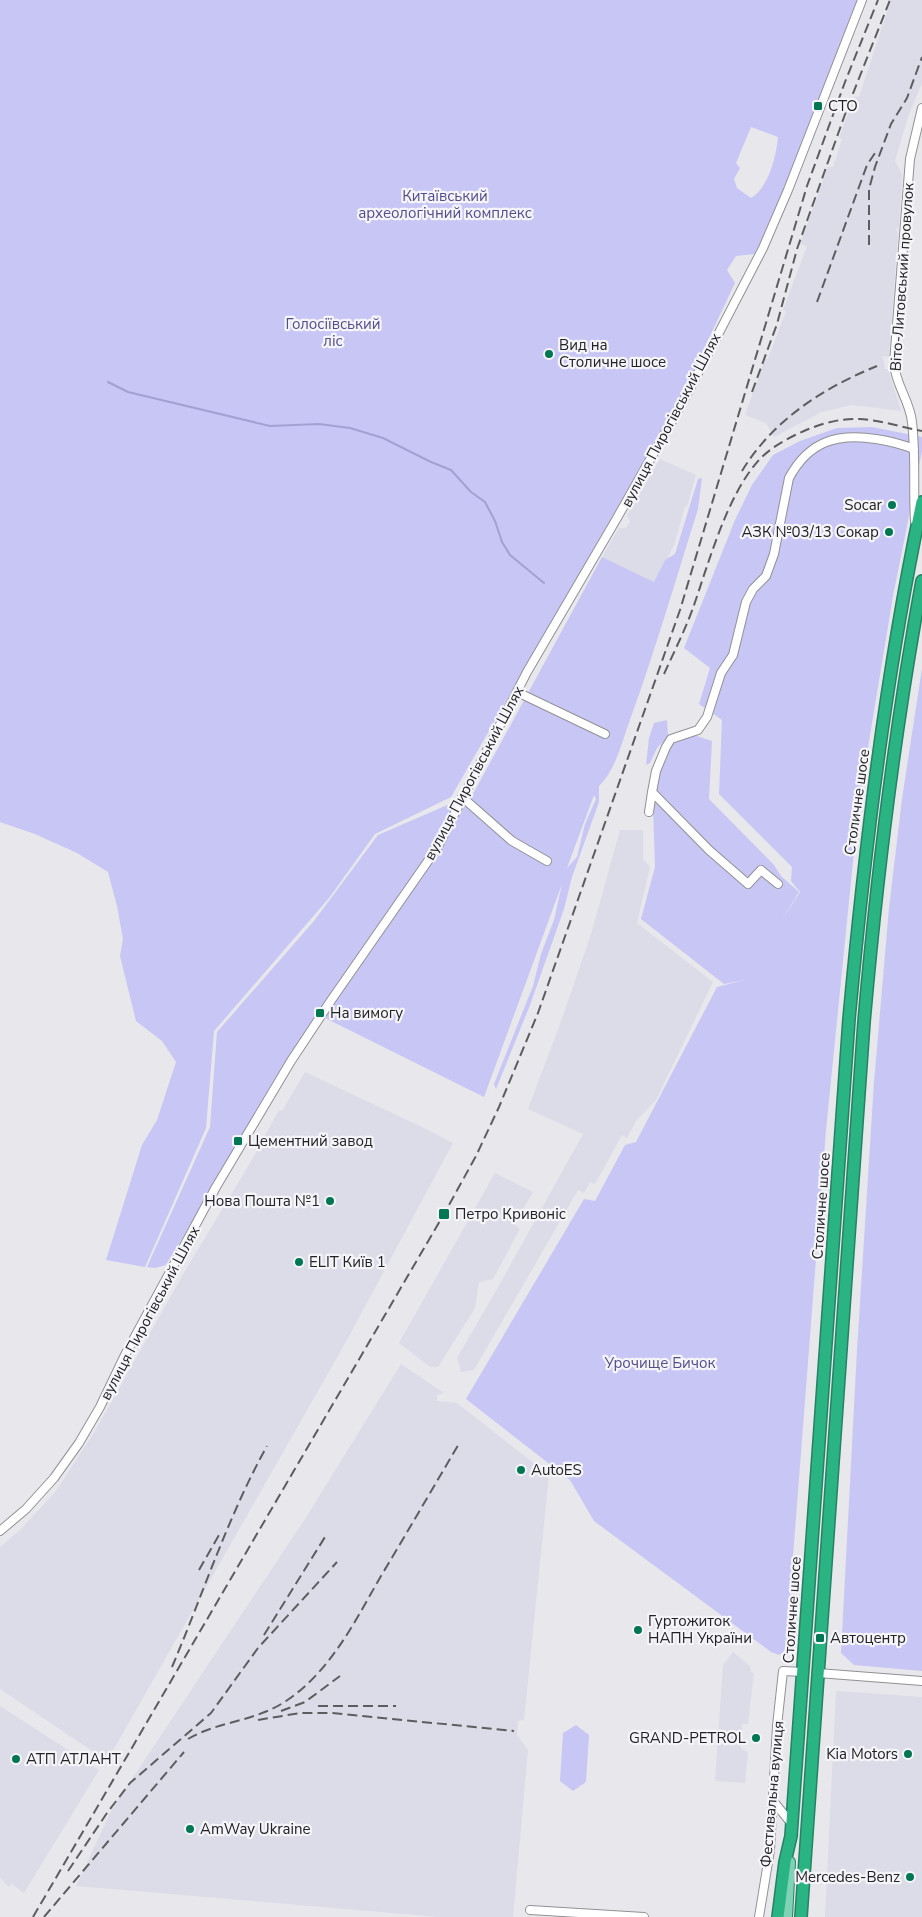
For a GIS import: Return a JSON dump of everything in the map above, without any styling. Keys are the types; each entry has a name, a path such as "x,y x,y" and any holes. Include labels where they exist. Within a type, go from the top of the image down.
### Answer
{"highway":[{"name":"Столичне шосе","path":"792,1830 849,1019 862,886 894,652 922,502"},
{"name":"Столичне шосе","path":"801,1917 850,1199 872,926 892,761 922,581"},
{"path":"778,1917 785,1862 792,1830"}],"main road":[{"name":"Столичне шосе","path":"787,1917 792,1830"}],"street":[{"name":"вулиця Пирогівський Шлях","path":"0,1531 32,1503 54,1478 79,1443 225,1172 296,1054 437,848 517,692 680,407 763,248 788,190 862,0"},
{"name":"Віто-Литовський провулок","path":"915,533 914,449 910,412 896,379 894,363 910,159 922,108"},
{"path":"648,812 656,771 666,747 671,739 698,730 707,717 721,673 733,655 746,602 753,590 766,576 774,554 789,478 795,468 817,446 841,437 872,438 914,449"},
{"path":"517,692 605,734"},
{"path":"652,792 709,850 748,884 761,870 778,884"},
{"path":"462,797 512,841 547,861"},
{"name":"Фестивальна вулиця","path":"759,1917 770,1850 783,1671 803,1672"},
{"path":"818,1673 922,1681"},
{"path":"773,1801 792,1830"},
{"path":"530,1910 644,1917"}],"shaded area":[{"path":"891,0 922,0 922,83 908,117 895,161 902,174 899,226 896,230 898,233 889,357 883,356 885,369 888,369 901,411 852,405 822,412 774,437 766,423 745,415 765,359 768,359 786,311 783,310 807,246 800,244 828,167 833,167 842,139 839,138 854,97 859,97"},
{"path":"660,459 696,475 675,542 659,579 654,582 602,557 619,528 626,528 630,522 627,515"},
{"path":"620,830 643,830 643,859 650,867 637,923 713,982 656,1100 636,1121 627,1138 622,1135 595,1184 590,1182 584,1193 578,1190 474,1370 461,1372 457,1358 583,1134 528,1109 591,934"},
{"path":"305,1072 453,1143 347,1340 107,1761 0,1689 0,1547 20,1530 56,1491 95,1431 279,1110 282,1111"},
{"path":"495,1173 533,1192 518,1218 512,1223 520,1229 493,1279 479,1282 475,1308 438,1367 430,1367 399,1343"},
{"path":"401,1364 444,1393 437,1395 437,1401 457,1403 549,1475 524,1720 518,1721 517,1735 528,1750 513,1917 439,1917 76,1886 112,1809 305,1519"},
{"path":"733,1652 750,1666 751,1672 754,1673 748,1724 742,1724 741,1748 748,1753 745,1783 715,1781 723,1665"},
{"path":"836,1691 922,1697 922,1917 825,1917"},
{"path":"0,1706 99,1770 24,1893 12,1884 9,1887 0,1878"}],"green space":[{"name":"Голосіївський ліс","path":"0,0 860,0 827,89 823,89 768,231 754,254 736,256 727,270 735,283 682,395 451,797 375,834 329,898 214,1031 206,1128 145,1267 106,1260 142,1145 157,1120 176,1062 162,1041 136,1021 120,956 123,939 108,872 77,853 35,834 0,822","holes":["751,127 778,137 767,179 763,187 751,198 737,188 734,179 740,168 736,163"]},
{"name":"Урочище Бичок","path":"872,427 922,437 922,451 893,596 859,802 826,1130 786,1646 784,1652 779,1655 771,1652 594,1521 570,1480 466,1399 584,1199 595,1201 625,1145 636,1142 717,987 744,980 724,984 641,919 655,867 652,779 674,739 694,735 712,741 709,799 774,865 781,876 799,892 781,922 800,892 791,881 792,867 719,794 722,720 699,704 710,668 684,648 735,520 752,485 773,455 800,441 837,428"},
{"path":"702,478 698,509 648,668 618,755 610,772 599,786 599,802 572,877 564,909 530,1005 496,1089 494,1084 533,986 541,954 554,920 562,884 484,1097 319,1015 289,1060 166,1265 155,1268 147,1267 210,1127 217,1032 314,921 378,835 473,794 602,557 654,582 665,560 675,554 698,479","holes":["594,795 596,799 585,824 577,857 567,868"]},
{"path":"922,668 922,1671 854,1665 841,1653 857,1350 874,1082 889,908 902,799"},
{"path":"667,720 668,737 657,748 650,763 646,765 649,738 654,723"},
{"path":"576,1725 589,1735 586,1782 573,1791 560,1781 563,1733"}],"waterway":[{"path":"108,382 128,392 270,426 319,424 350,428 383,438 451,470 471,492 485,502 495,521 502,542 510,555 544,583"}],"railway":[{"path":"33,1917 444,1214 476,1156 499,1107 538,1013 680,610 807,186 845,82 878,0"},
{"path":"752,392 777,324 797,249 848,106 890,0"},
{"path":"869,245 869,189 875,167 891,124 907,98 922,57"},
{"path":"817,302 867,165 875,153"},
{"path":"742,471 754,453 784,421 819,395 877,366"},
{"path":"664,674 690,616 712,550 728,510 737,491 764,455 780,443 830,422 852,419 867,420 922,431"},
{"path":"188,1739 212,1728 249,1718 274,1708 302,1689 316,1675 341,1644 460,1442"},
{"path":"172,1667 228,1527 267,1446"},
{"path":"199,1570 219,1535"},
{"path":"264,1635 325,1537"},
{"path":"68,1871 107,1813 130,1783 211,1713 258,1648 337,1562"},
{"path":"281,1711 305,1702 340,1676"},
{"path":"318,1706 396,1706"},
{"path":"258,1720 300,1713 332,1713 514,1731"},
{"path":"44,1917 184,1752"}],"place":[{"name":"СТО","path":"818,106"},
{"name":"Вид на Столичне шосе","path":"549,354"},
{"name":"Socar","path":"892,505"},
{"name":"АЗК №03/13 Сокар","path":"889,532"},
{"name":"На вимогу","path":"320,1013"},
{"name":"Цементний завод","path":"238,1141"},
{"name":"Нова Пошта №1","path":"330,1201"},
{"name":"Петро Кривоніс","path":"444,1214"},
{"name":"ELIT Київ 1","path":"299,1262"},
{"name":"AutoES","path":"521,1470"},
{"name":"Гуртожиток НАПН України","path":"638,1630"},
{"name":"Автоцентр","path":"820,1638"},
{"name":"GRAND-PETROL","path":"756,1738"},
{"name":"Kia Motors","path":"908,1754"},
{"name":"АТП АТЛАНТ","path":"16,1759"},
{"name":"AmWay Ukraine","path":"190,1829"},
{"name":"Mercedes-Benz","path":"910,1877"}],"park label":[{"name":"Китаївський археологічний комплекс","path":"445,204"}]}
